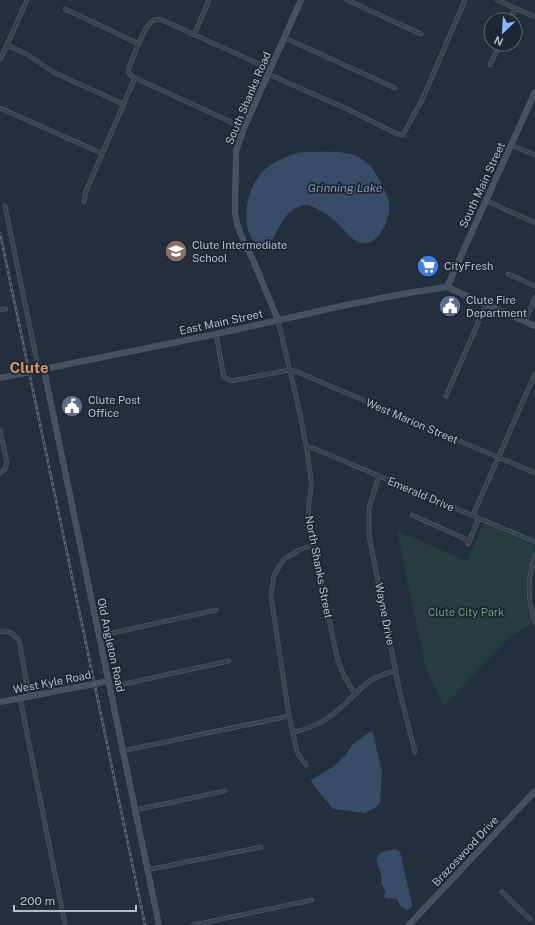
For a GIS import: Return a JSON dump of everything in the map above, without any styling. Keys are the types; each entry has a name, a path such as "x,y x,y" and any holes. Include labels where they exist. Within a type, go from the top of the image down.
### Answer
{"street":[{"path":"0,60 27,0"},
{"path":"194,35 209,0"},
{"name":"South Shanks Road","path":"278,320 254,260 244,242 237,224 235,212 236,151 244,128 301,0"},
{"path":"347,0 421,34"},
{"path":"244,128 129,74 128,71 139,44 149,24 153,20 162,20 397,134 403,135 422,100 465,0"},
{"path":"497,0 535,17"},
{"path":"513,12 515,8"},
{"path":"65,9 139,44"},
{"path":"284,38 395,88"},
{"path":"7,45 53,72 123,104"},
{"path":"490,65 496,52"},
{"path":"84,202 86,191 135,78"},
{"name":"South Main Street","path":"447,288 485,200 535,92"},
{"path":"0,108 102,153"},
{"path":"511,145 535,155"},
{"path":"485,200 535,223"},
{"path":"5,206 37,362 44,370"},
{"path":"508,274 535,286"},
{"path":"447,288 535,326"},
{"name":"East Main Street","path":"0,378 408,293 447,288"},
{"path":"525,322 535,297"},
{"path":"446,396 486,305"},
{"path":"0,310 6,309"},
{"name":"North Shanks Street","path":"278,320 306,448 311,482 308,506 314,546 337,656 344,678 355,693"},
{"path":"216,334 224,377 227,380 232,381 289,370"},
{"name":"Old Angleton Road","path":"44,370 135,810 157,924"},
{"name":"West Marion Street","path":"289,370 295,371 535,473"},
{"path":"473,515 535,374"},
{"path":"0,430 7,463 5,469 0,473"},
{"name":"Emerald Drive","path":"306,448 313,448 535,542"},
{"name":"Wayne Drive","path":"379,476 371,499 368,526 399,689 414,752"},
{"path":"412,515 469,542 479,518"},
{"path":"306,766 298,754 289,716 271,596 272,583 278,566 284,559 299,550 314,546"},
{"path":"535,555 530,576 529,594 531,612 535,623"},
{"path":"99,636 216,610"},
{"path":"0,632 6,630 14,633 19,640 29,696"},
{"path":"109,684 229,661"},
{"path":"294,732 310,728 326,719 373,679 396,670"},
{"name":"West Kyle Road","path":"0,702 109,684"},
{"path":"20,698 65,924"},
{"path":"122,750 289,716"},
{"path":"135,810 226,790"},
{"name":"Brazoswood Drive","path":"409,925 535,791"},
{"path":"147,870 261,847"},
{"path":"502,892 530,919"},
{"path":"193,925 312,900"}],"green space":[{"name":"Clute City Park","path":"484,523 535,546 529,566 526,585 527,604 532,624 509,638 444,706 426,668 397,531 467,561"}],"water":[{"name":"Grinning Lake","path":"339,152 358,157 363,160 374,170 385,191 388,198 389,212 381,233 370,242 359,242 351,237 329,216 314,207 306,205 292,210 287,215 269,246 263,248 255,242 250,235 246,215 247,205 253,185 261,173 279,160 296,153"},
{"path":"370,732 373,733 382,772 380,803 365,813 333,809 311,780 333,767 345,756 353,744"},
{"path":"396,849 400,852 412,904 412,907 407,910 400,906 397,899 385,898 384,895 386,892 381,883 382,877 377,862 379,854"}],"railway":[{"path":"0,233 145,925"}],"place":[{"name":"Clute Intermediate School","path":"176,251"},
{"name":"CityFresh","path":"428,266"},
{"name":"Clute Fire Department","path":"450,306"},
{"name":"Clute Post Office","path":"72,406"}],"district":[{"name":"Clute","path":"29,368"}]}
